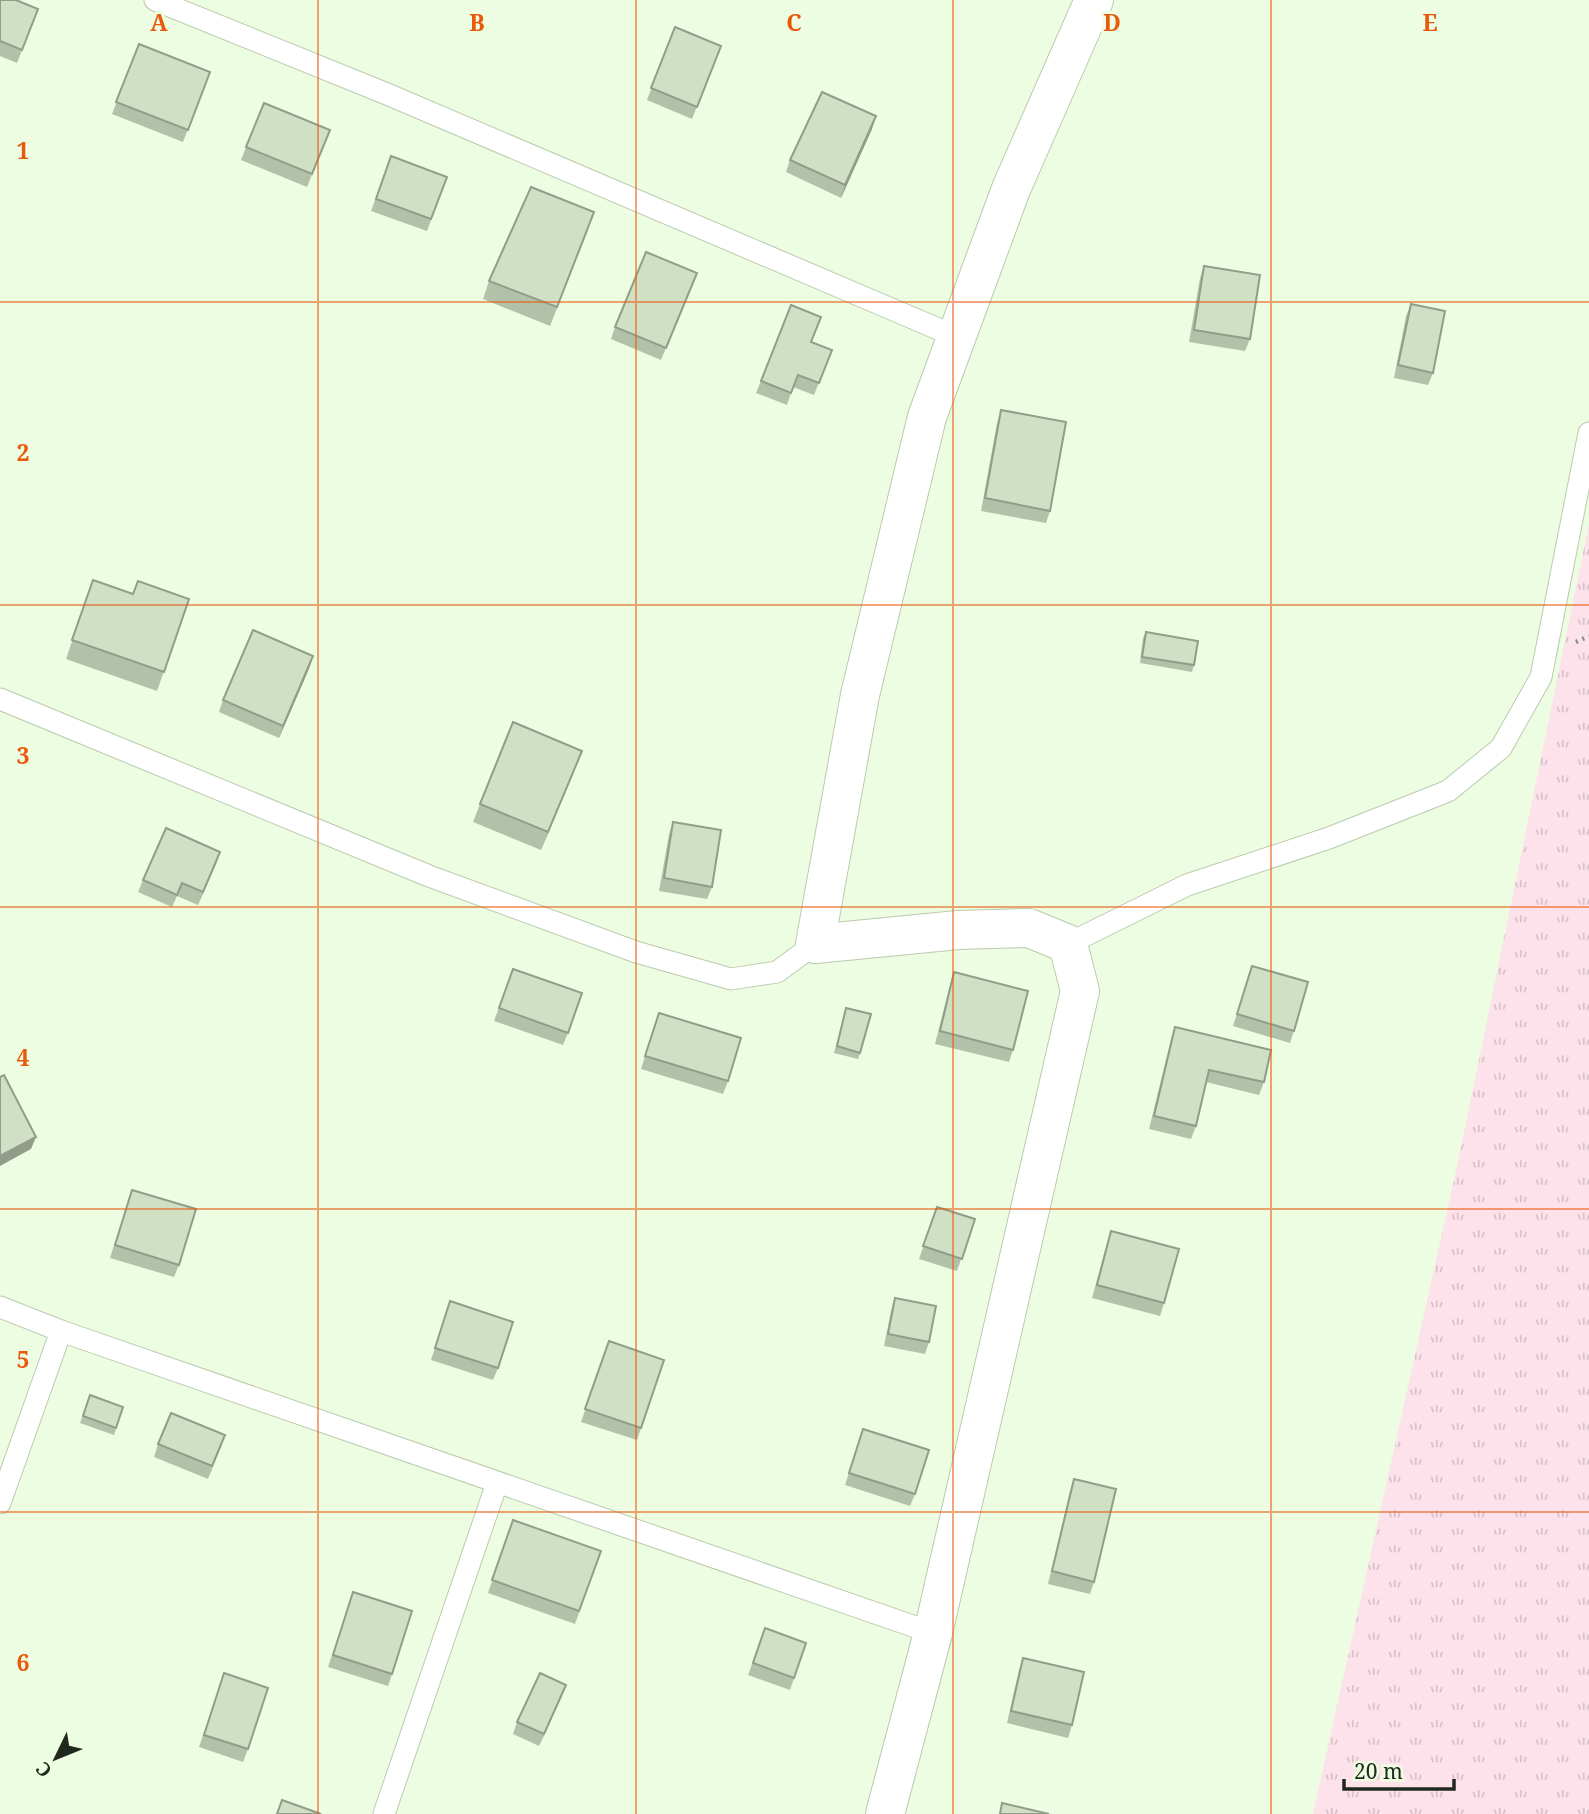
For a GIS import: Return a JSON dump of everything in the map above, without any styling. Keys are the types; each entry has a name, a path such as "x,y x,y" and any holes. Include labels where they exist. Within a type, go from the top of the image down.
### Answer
{"street":[{"path":"886,1814 933,1633 1080,990 1068,944 1029,928 958,930 815,944 860,695 927,417 1012,189 1094,0"}],"lane":[{"path":"155,0 189,6 387,94 957,337"},
{"path":"1068,944 1187,885 1329,838 1448,791 1501,748 1541,677 1589,433"},
{"path":"0,699 429,876 636,951 731,979 777,972 815,944"},
{"path":"0,1307 61,1331 933,1633"},
{"path":"0,1503 61,1331"},
{"path":"384,1814 497,1483"}],"green space":[{"path":"1589,524 1589,1814 1313,1814 1458,1162"}],"building":[{"path":"0,0 16,0 38,9 22,50 0,41"},
{"path":"675,27 721,46 697,107 651,88"},
{"path":"139,44 210,72 188,130 116,102"},
{"path":"822,92 876,116 845,185 790,160"},
{"path":"264,103 330,130 312,174 246,147"},
{"path":"391,156 447,177 431,219 376,199"},
{"path":"531,187 594,212 557,307 489,281"},
{"path":"646,252 697,273 666,348 615,327"},
{"path":"1204,266 1260,275 1250,339 1194,330"},
{"path":"1411,304 1445,311 1433,373 1398,365"},
{"path":"791,305 821,317 811,342 832,350 819,383 798,375 791,393 761,381"},
{"path":"1001,410 1066,422 1050,511 985,498"},
{"path":"93,580 133,594 138,581 189,599 164,672 72,640"},
{"path":"253,630 313,656 283,726 223,700"},
{"path":"1146,632 1198,641 1194,665 1142,657"},
{"path":"513,722 582,751 548,832 480,804"},
{"path":"673,822 721,830 712,887 664,878"},
{"path":"166,828 220,852 203,892 182,883 177,895 143,880"},
{"path":"1252,966 1308,982 1294,1031 1237,1014"},
{"path":"513,969 582,993 568,1033 499,1008"},
{"path":"954,972 1028,991 1013,1050 940,1031"},
{"path":"846,1008 871,1014 860,1053 837,1046"},
{"path":"659,1013 741,1038 728,1081 645,1056"},
{"path":"1175,1027 1271,1050 1264,1082 1209,1070 1196,1126 1154,1116"},
{"path":"4,1075 36,1137 0,1156 0,1077"},
{"path":"132,1190 196,1209 179,1265 115,1245"},
{"path":"937,1207 975,1219 962,1259 923,1246"},
{"path":"1111,1231 1179,1249 1164,1303 1097,1285"},
{"path":"895,1298 936,1306 929,1342 888,1334"},
{"path":"450,1301 513,1322 498,1368 435,1348"},
{"path":"609,1341 664,1360 641,1428 585,1409"},
{"path":"90,1395 123,1407 116,1428 83,1416"},
{"path":"171,1413 225,1435 212,1466 158,1444"},
{"path":"863,1429 929,1450 915,1494 849,1473"},
{"path":"1074,1479 1116,1489 1094,1582 1052,1571"},
{"path":"513,1520 601,1551 579,1611 492,1580"},
{"path":"353,1592 412,1611 392,1674 333,1655"},
{"path":"765,1628 806,1643 794,1678 753,1663"},
{"path":"1023,1658 1084,1672 1072,1725 1011,1711"},
{"path":"224,1673 268,1688 248,1749 204,1735"},
{"path":"540,1673 566,1685 544,1734 517,1722"},
{"path":"282,1800 321,1814 277,1814"},
{"path":"1002,1803 1049,1814 1000,1814"}]}
